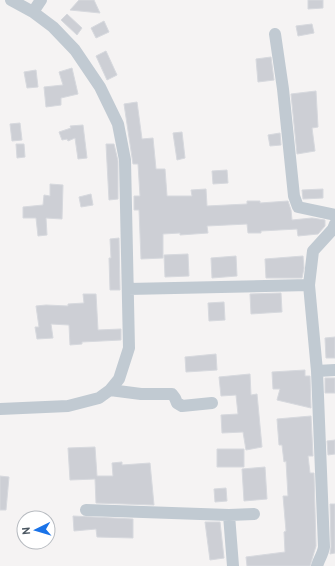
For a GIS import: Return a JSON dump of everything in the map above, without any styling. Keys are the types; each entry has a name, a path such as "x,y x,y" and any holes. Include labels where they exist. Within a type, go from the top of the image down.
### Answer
{"street":[{"path":"0,409 68,406 99,398 110,390 119,379 129,348 124,160 118,124 100,87 75,50 53,27 33,12 11,0"},
{"path":"33,12 41,0"},
{"path":"275,34 283,89 294,196 298,207 335,215"},
{"path":"317,566 318,561 323,554 324,547 317,371 309,285 312,251 333,229 335,224"},
{"path":"128,289 309,285"},
{"path":"317,371 335,370"},
{"path":"110,390 141,394 172,394 176,398 177,404 182,406 212,403"},
{"path":"86,510 229,515 254,514"},
{"path":"229,515 232,566"}],"building":[{"path":"79,0 94,0 100,13 70,10"},
{"path":"308,0 323,0 323,8 308,9"},
{"path":"67,14 82,28 77,35 61,20"},
{"path":"104,21 109,32 96,38 91,28"},
{"path":"312,24 314,33 298,36 296,26"},
{"path":"106,51 117,75 107,80 96,56"},
{"path":"271,57 274,80 258,82 256,59"},
{"path":"72,68 78,94 61,98 61,105 46,107 44,87 63,85 59,72"},
{"path":"36,70 38,87 27,88 24,72"},
{"path":"316,91 318,127 312,128 315,151 297,154 291,94"},
{"path":"137,102 142,139 153,138 156,169 165,169 167,196 192,196 191,190 206,189 207,206 247,204 247,201 260,201 260,203 288,201 292,220 312,218 325,220 325,226 318,234 298,236 297,229 248,233 247,224 207,226 208,233 180,235 180,233 163,234 163,258 141,259 139,210 134,210 134,196 140,196 138,164 133,164 124,104"},
{"path":"20,123 22,140 12,141 10,124"},
{"path":"83,125 87,158 78,159 75,138 68,141 67,139 62,140 59,132 71,128 70,126"},
{"path":"182,132 185,158 177,160 173,133"},
{"path":"280,133 281,145 270,146 268,135"},
{"path":"16,144 24,144 25,157 17,158"},
{"path":"106,144 114,144 118,161 118,199 109,200"},
{"path":"227,170 228,183 213,184 212,171"},
{"path":"50,184 63,185 62,219 46,218 47,235 38,236 36,218 23,218 23,207 43,205 44,195 50,196"},
{"path":"323,189 323,198 303,199 302,190"},
{"path":"91,194 93,205 81,207 79,197"},
{"path":"119,238 120,290 110,290 110,239"},
{"path":"188,254 189,276 165,277 164,255"},
{"path":"236,256 237,276 212,278 211,258"},
{"path":"303,256 304,268 302,278 266,278 265,259"},
{"path":"281,293 282,312 251,314 250,294"},
{"path":"83,294 96,294 98,330 121,329 121,340 82,342 82,344 70,345 69,325 51,324 53,338 37,339 35,327 39,327 36,306 68,306 68,304 84,303"},
{"path":"224,302 225,320 209,321 208,303"},
{"path":"335,337 335,358 326,358 325,338"},
{"path":"216,354 217,370 186,372 185,357"},
{"path":"305,370 305,376 310,376 311,408 277,400 280,389 273,389 272,372"},
{"path":"250,374 251,395 257,394 262,447 246,450 243,432 222,433 221,415 238,414 236,395 221,396 219,377"},
{"path":"325,378 335,378 335,393 325,393"},
{"path":"311,416 313,456 308,456 310,473 314,473 316,546 310,566 247,566 246,557 285,552 284,532 286,531 283,496 288,496 286,461 284,462 282,445 279,445 277,419"},
{"path":"335,440 335,454 328,455 327,441"},
{"path":"95,447 97,476 113,476 112,463 122,462 122,465 150,463 154,505 96,503 95,479 70,480 68,448"},
{"path":"217,449 244,449 244,467 217,467"},
{"path":"265,467 267,499 244,501 242,469"},
{"path":"0,476 9,477 6,510 0,510"},
{"path":"226,488 227,501 215,502 214,489"},
{"path":"330,504 335,504 335,553 330,554 331,547"},
{"path":"73,516 133,519 133,538 97,537 96,529 74,531"},
{"path":"205,522 220,522 224,558 210,560"}]}
